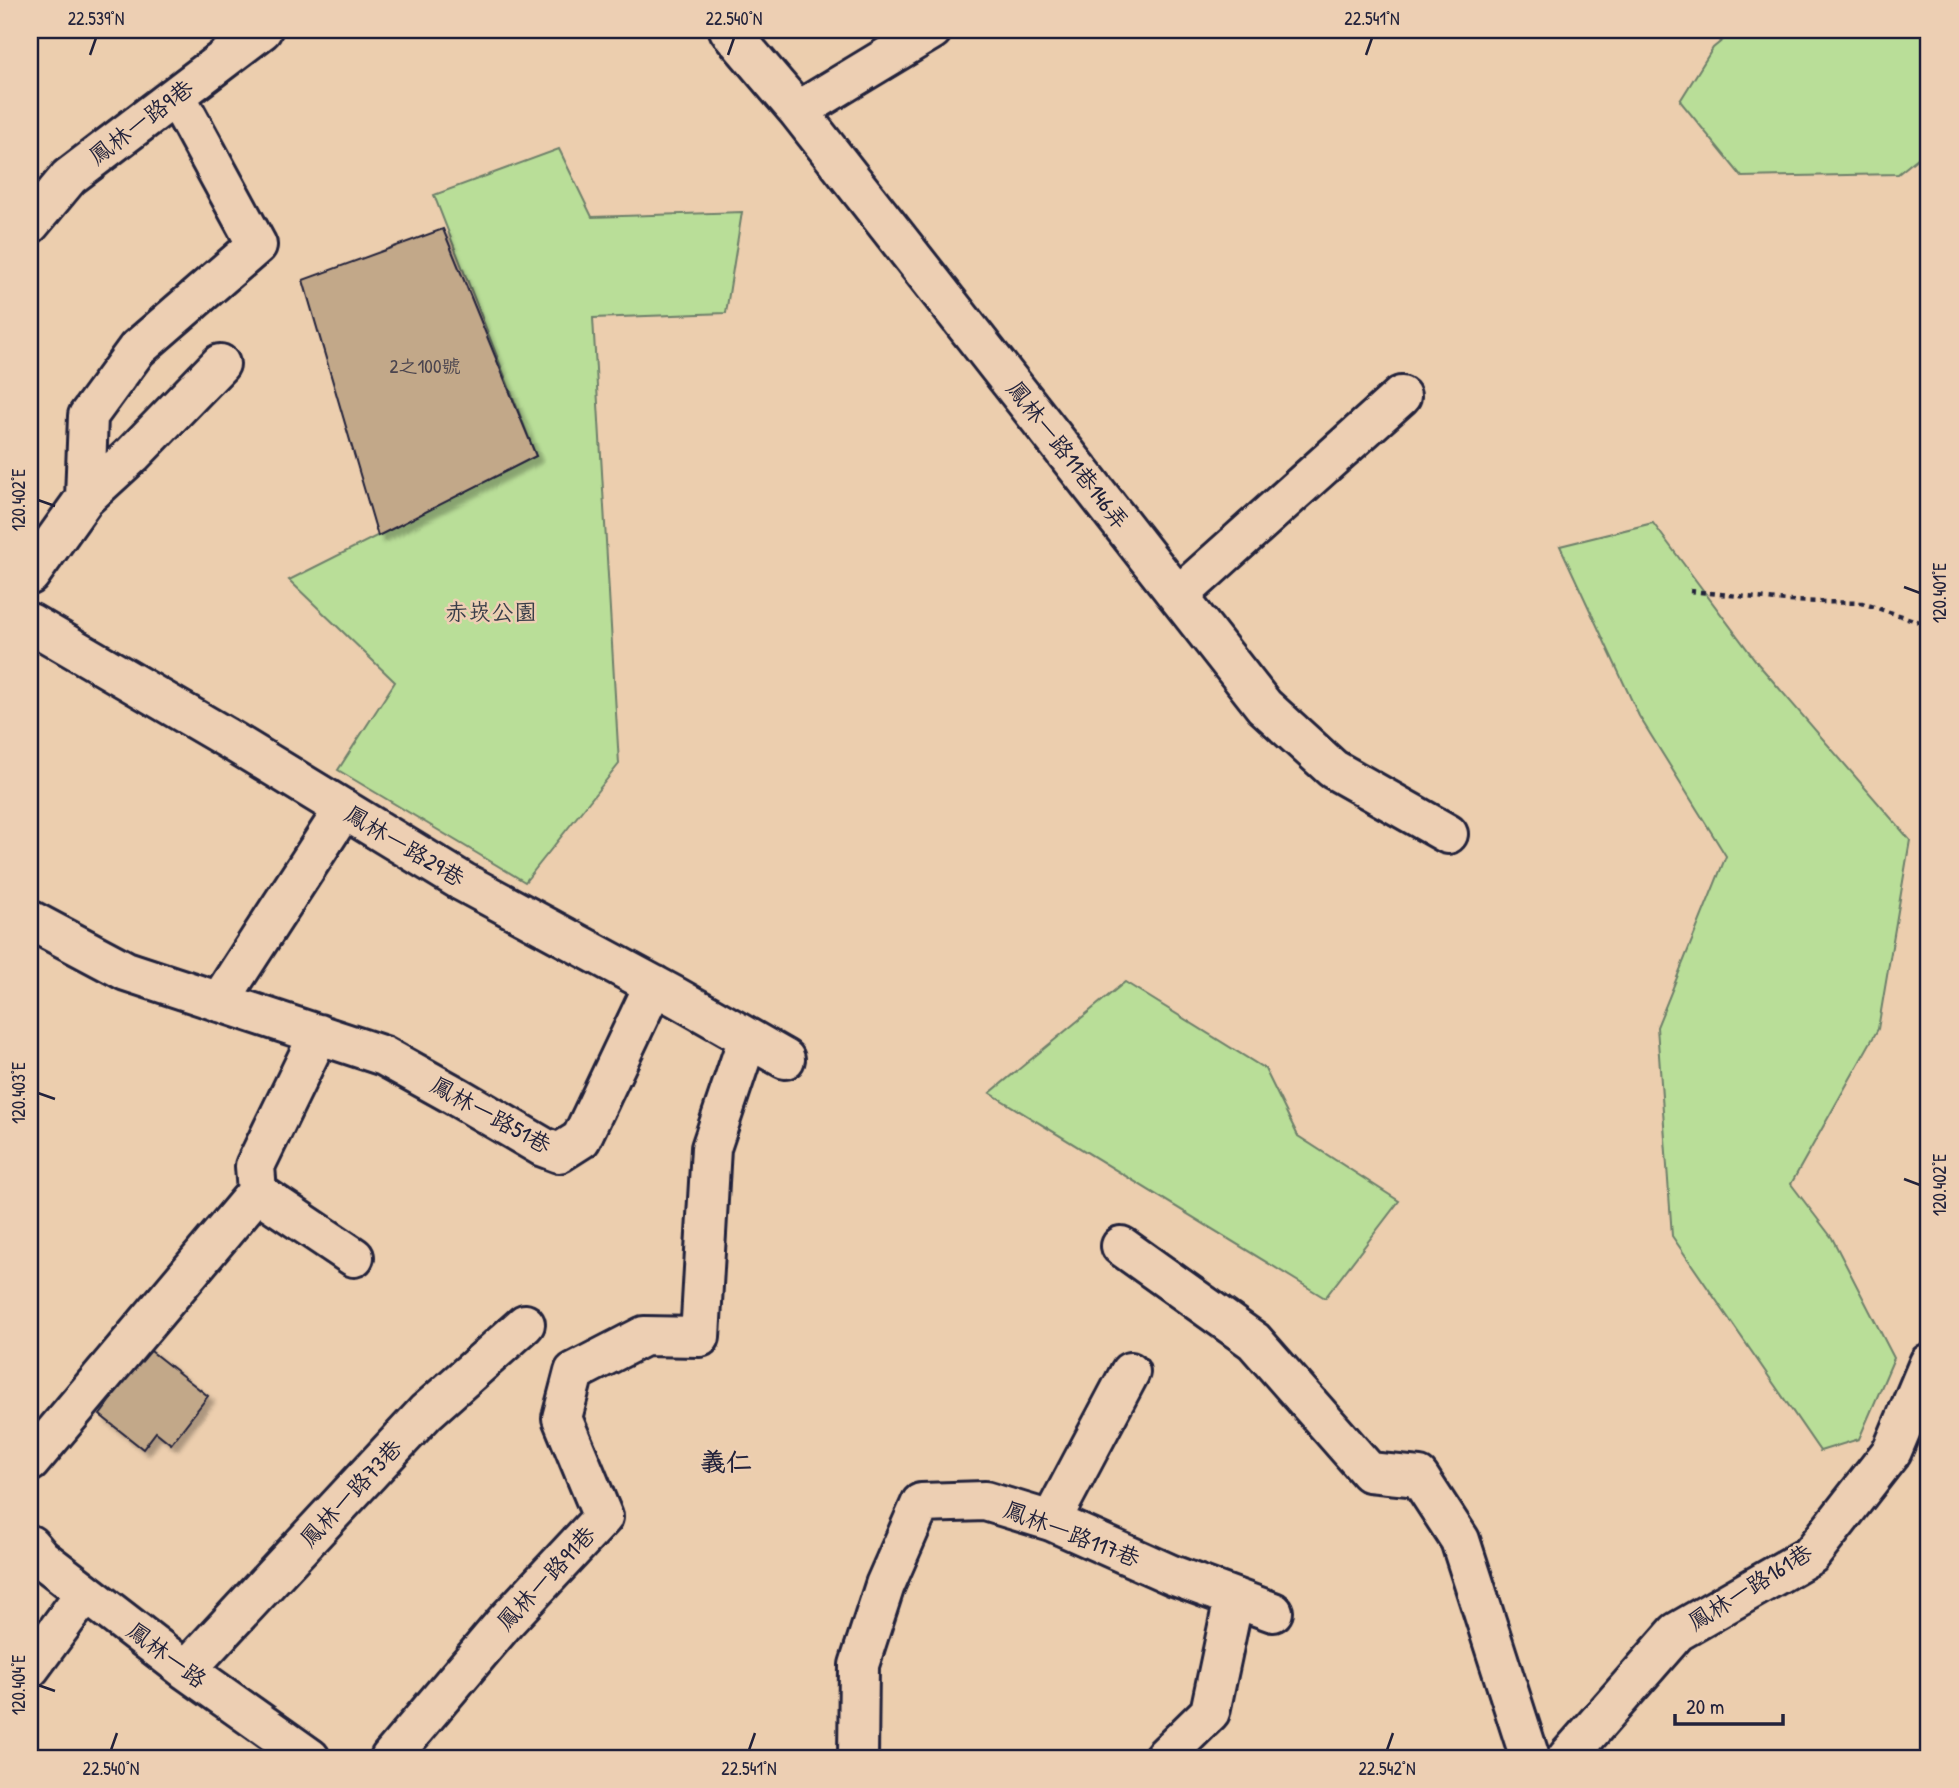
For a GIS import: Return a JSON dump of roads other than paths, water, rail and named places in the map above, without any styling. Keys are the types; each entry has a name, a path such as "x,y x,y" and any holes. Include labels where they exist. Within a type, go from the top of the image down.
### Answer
{"street":[{"name":"鳳林一路9巷","path":"30,224 69,177 262,30"},
{"name":"鳳林一路11巷146弄","path":"729,30 798,111 1264,706 1333,769 1448,834"},
{"path":"798,111 932,30"},
{"path":"85,498 88,416 137,349 257,245 176,96"},
{"path":"30,575 85,498 133,454 220,365"},
{"path":"1178,596 1401,396"},
{"name":"鳳林一路29巷","path":"30,623 463,882 785,1059"},
{"path":"219,1002 344,809"},
{"name":"鳳林一路51巷","path":"30,920 126,971 384,1056 543,1147 559,1153 581,1139 654,985"},
{"path":"30,1462 257,1192 255,1166 319,1034"},
{"name":"鳳林一路91巷","path":"390,1758 505,1622 603,1517 562,1418 574,1372 644,1336 700,1337 711,1149 748,1038"},
{"path":"257,1192 354,1257"},
{"path":"1121,1246 1254,1341 1369,1472 1419,1477 1460,1540 1530,1758"},
{"name":"鳳林一路73巷","path":"186,1670 426,1412 525,1324"},
{"name":"鳳林一路161巷","path":"1567,1758 1677,1632 1811,1555 1892,1451 1929,1363"},
{"path":"1051,1521 1130,1372"},
{"name":"鳳林一路117巷","path":"858,1758 859,1665 885,1585 920,1503 985,1501 1051,1521 1172,1575 1273,1612"},
{"name":"鳳林一路","path":"30,1545 41,1558 186,1670 310,1758"},
{"path":"30,1668 85,1592"},
{"path":"1163,1758 1210,1712 1234,1598"}],"district":[{"name":"義仁","path":"726,1462"}],"park label":[{"name":"赤崁公園","path":"491,612"}]}
